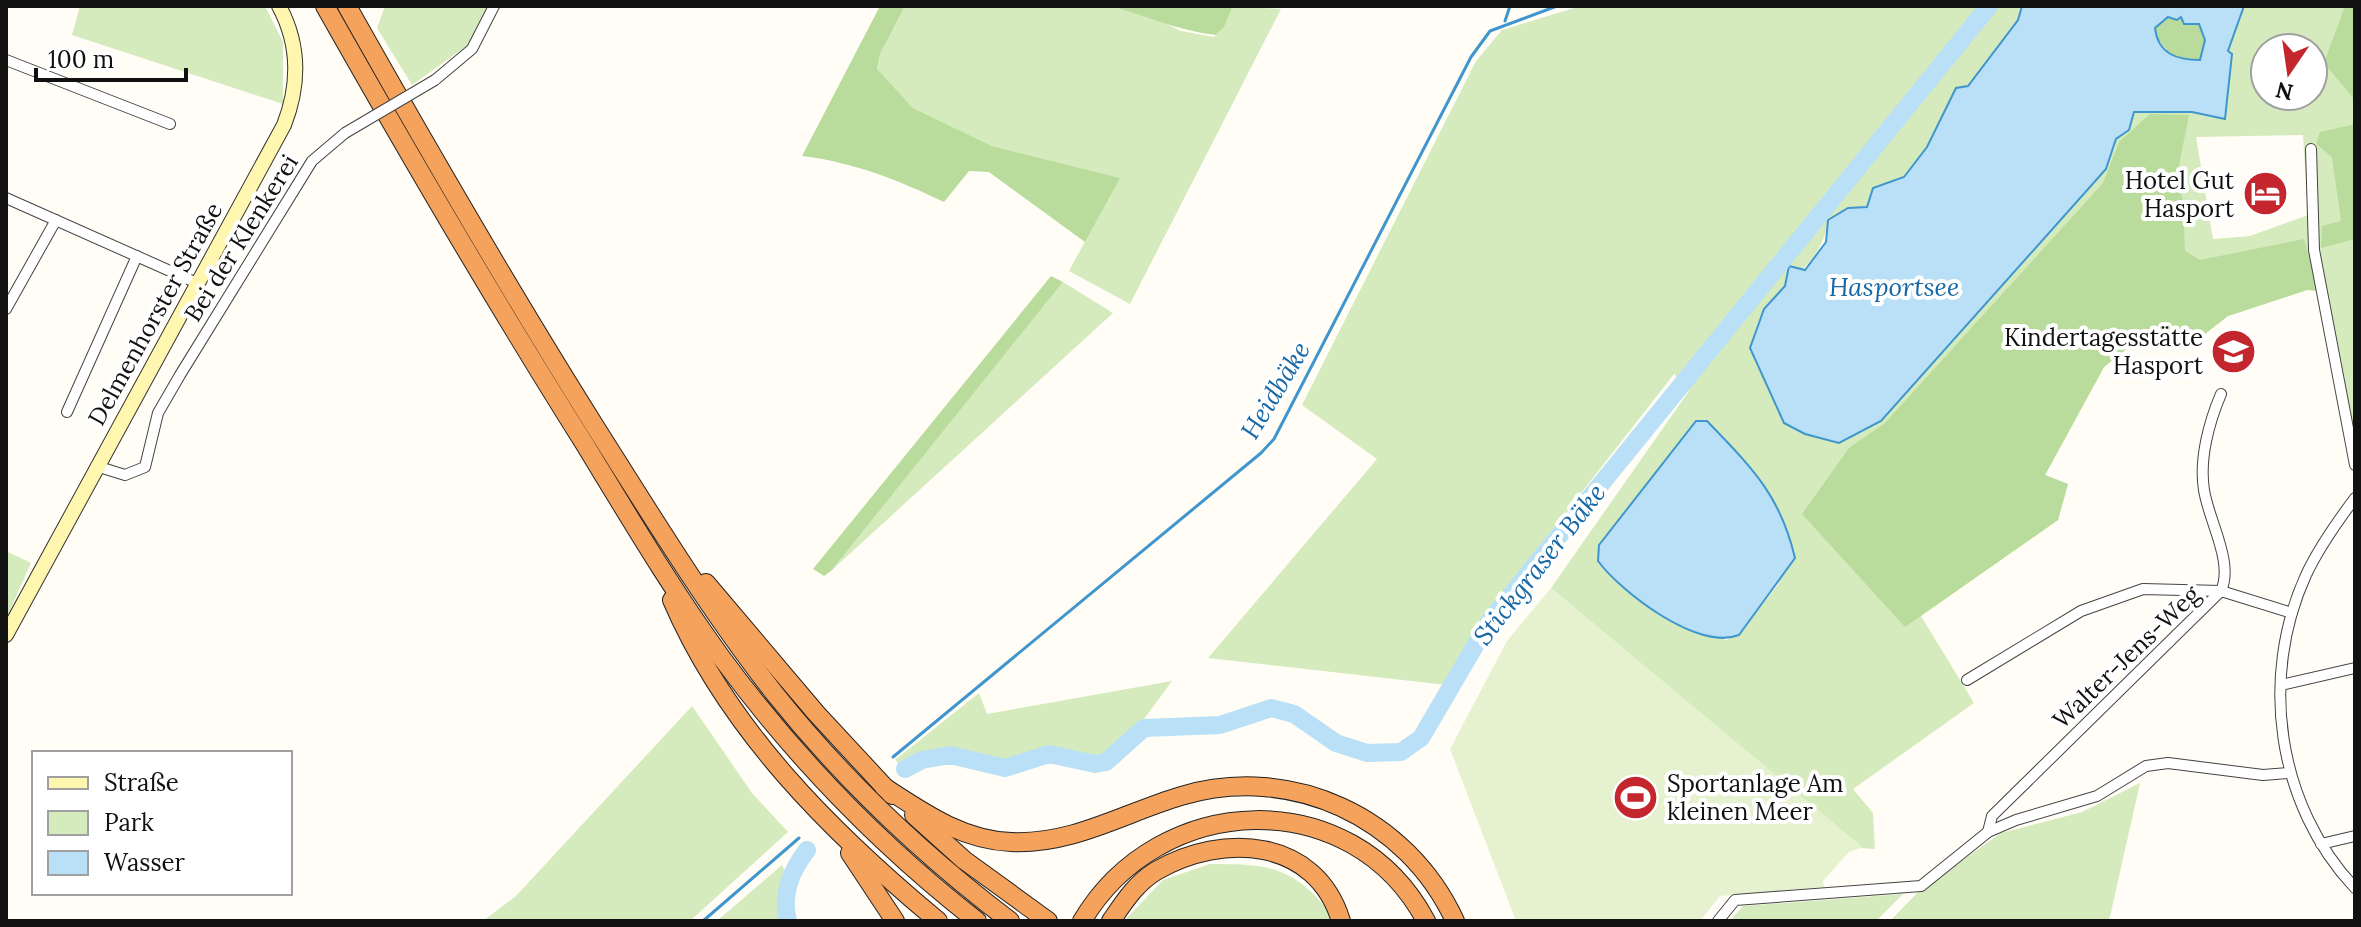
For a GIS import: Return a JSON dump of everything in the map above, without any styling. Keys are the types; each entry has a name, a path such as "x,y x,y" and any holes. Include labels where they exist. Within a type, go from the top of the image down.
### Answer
{"highway":[{"path":"325,6 476,267 654,557 720,655 782,733 880,837 977,921"},
{"path":"347,6 493,260 666,540 739,646 804,729 893,822 1010,921"},
{"path":"666,540 884,787 956,853 1048,921"},
{"path":"654,557 685,629 707,670 766,751 827,822 895,921"},
{"path":"884,787 945,825 974,836 1011,842 1076,834 1206,790 1253,785 1306,793 1334,802 1387,833 1430,878 1455,921"},
{"path":"1085,916 1124,869 1145,852 1194,828 1248,819 1306,826 1354,846 1397,882 1426,921"},
{"path":"827,822 938,921"},
{"path":"1111,921 1133,889 1155,872 1184,858 1215,850 1251,848 1280,854 1305,866 1324,883 1341,921"}],"street":[{"name":"Delmenhorster Straße","path":"6,635 291,106 297,62 292,36 279,6"},
{"name":"Bei der Klenkerei","path":"96,466 125,475 145,467 158,413 312,161 345,133 435,80 472,49 484,31 494,6"},
{"path":"6,60 170,124"},
{"path":"2311,149 2314,250 2355,465"},
{"path":"6,198 197,283"},
{"path":"6,309 56,220"},
{"path":"67,412 137,256"},
{"path":"2221,394 2209,421 2203,485 2228,576 2221,591"},
{"path":"2355,498 2306,574 2292,613 2281,685 2281,715 2289,773 2321,844 2355,888"},
{"path":"1967,680 2103,601 2143,589 2221,591 2292,613"},
{"name":"Walter-Jens-Weg","path":"1988,832 1992,816 2221,591"},
{"path":"2281,685 2355,668"},
{"path":"1718,921 1735,900 1921,886 1988,832 2016,820 2097,796 2146,766 2168,763 2263,775 2289,773"},
{"path":"2321,844 2355,836"}],"green space":[{"path":"80,6 265,6 283,42 283,104 72,35"},
{"path":"385,6 489,6 468,45 412,85 377,28"},
{"path":"880,6 905,6 880,54 877,69 913,108 992,146 1120,178 1085,242 989,172 969,171 944,202 875,173 802,156"},
{"path":"905,6 1109,6 1152,17 1181,31 1214,37 1224,27 1233,6 1281,9 1130,304 1069,271 1119,178 992,146 913,108 877,70 880,54"},
{"path":"1109,6 1233,6 1224,27 1216,35 1188,30"},
{"path":"1581,6 1981,6 1815,206 1968,44 1999,6 2022,6 2018,20 1968,86 1956,88 1927,147 1904,177 1873,188 1867,207 1848,208 1828,220 1825,235 1813,258 1763,311 1750,349 1784,423 2114,150 2116,139 2129,130 2134,111 2192,112 2225,119 2232,54 2227,52 2244,6 2355,6 2355,442 2325,291 2307,290 2228,316 2192,344 2134,343 2104,367 2045,475 2068,484 2058,520 1921,616 1974,703 1853,789 1873,813 1875,849 1861,848 1551,588 1689,391 1674,374 1478,625 1447,685 1208,658 1377,459 1302,405 1476,61 1502,30","holes":["2303,135 2308,215 2250,236 2213,239 2196,137","1780,582 1739,634 1726,640 1703,632"]},
{"path":"2345,6 2355,6 2355,100 2329,69 2329,49"},
{"path":"2182,16 2190,23 2199,24 2205,40 2200,60 2174,60 2155,35 2157,24 2168,17"},
{"path":"2150,114 2189,115 2176,181 2183,200 2185,251 2200,260 2304,239 2319,291 2307,290 2228,316 2192,344 2134,343 2104,367 2045,475 2068,484 2058,520 1905,627 1802,514 1849,448 1885,423 2103,183 2119,142"},
{"path":"2355,124 2355,239 2321,248 2322,226 2341,221 2332,157 2316,144 2320,132"},
{"path":"1051,276 1063,282 832,570 824,576 813,569"},
{"path":"1063,282 1113,313 832,570"},
{"path":"6,551 31,563 6,619"},
{"name":"Sportanlage Am kleinen Meer","path":"1551,588 1860,845 1861,848 1849,852 1823,881 1824,887 1720,896 1700,921 1516,921 1450,749 1507,641"},
{"path":"1172,681 1138,727 1102,758 1038,752 1005,762 964,750 947,750 901,766 895,760 979,693 987,714"},
{"path":"692,706 752,793 788,832 690,921 483,921 516,896"},
{"path":"2140,783 2109,921 1890,921 1919,891 2001,833 2082,812"},
{"path":"1210,864 1264,867 1292,877 1317,898 1331,914 1331,921 1124,921 1163,880"},
{"path":"782,865 786,873 780,921 717,921"},
{"path":"1903,894 1876,921 1730,921 1743,906"}],"water":[{"name":"Hasportsee","path":"2022,6 2244,6 2228,51 2232,54 2225,119 2192,112 2134,112 2129,130 2116,139 2106,169 1881,421 1839,443 1805,434 1784,423 1750,348 1764,309 1785,286 1789,266 1805,270 1826,242 1828,220 1848,208 1867,207 1873,188 1904,177 1927,147 1956,88 1968,86 2018,20","holes":["2168,17 2177,20 2181,17 2184,24 2199,24 2205,40 2200,60 2176,57 2160,44 2155,28"]},
{"path":"1696,421 1707,421 1762,483 1781,516 1795,558 1739,635 1722,638 1703,635 1662,616 1624,588 1598,561 1599,545"}],"waterway":[{"path":"1505,21 1510,6"},
{"name":"Heidbäke","path":"893,757 1261,453 1274,439 1471,57 1490,31 1557,6"},
{"name":"Stickgraser Bäke","path":"905,769 922,760 950,755 1005,768 1049,754 1095,764 1106,762 1144,728 1220,725 1271,708 1294,714 1336,743 1367,753 1401,752 1421,738 1489,622 1989,6"},
{"name":"Heidbäke","path":"703,921 799,838"},
{"name":"Stickgraser Bäke","path":"788,921 786,901 789,883 807,850"}],"place":[{"name":"Hotel Gut Hasport","path":"2265,194"},
{"name":"Kindertagesstätte Hasport","path":"2234,351"},
{"name":"Sportanlage Am kleinen Meer","path":"1636,797"}]}
